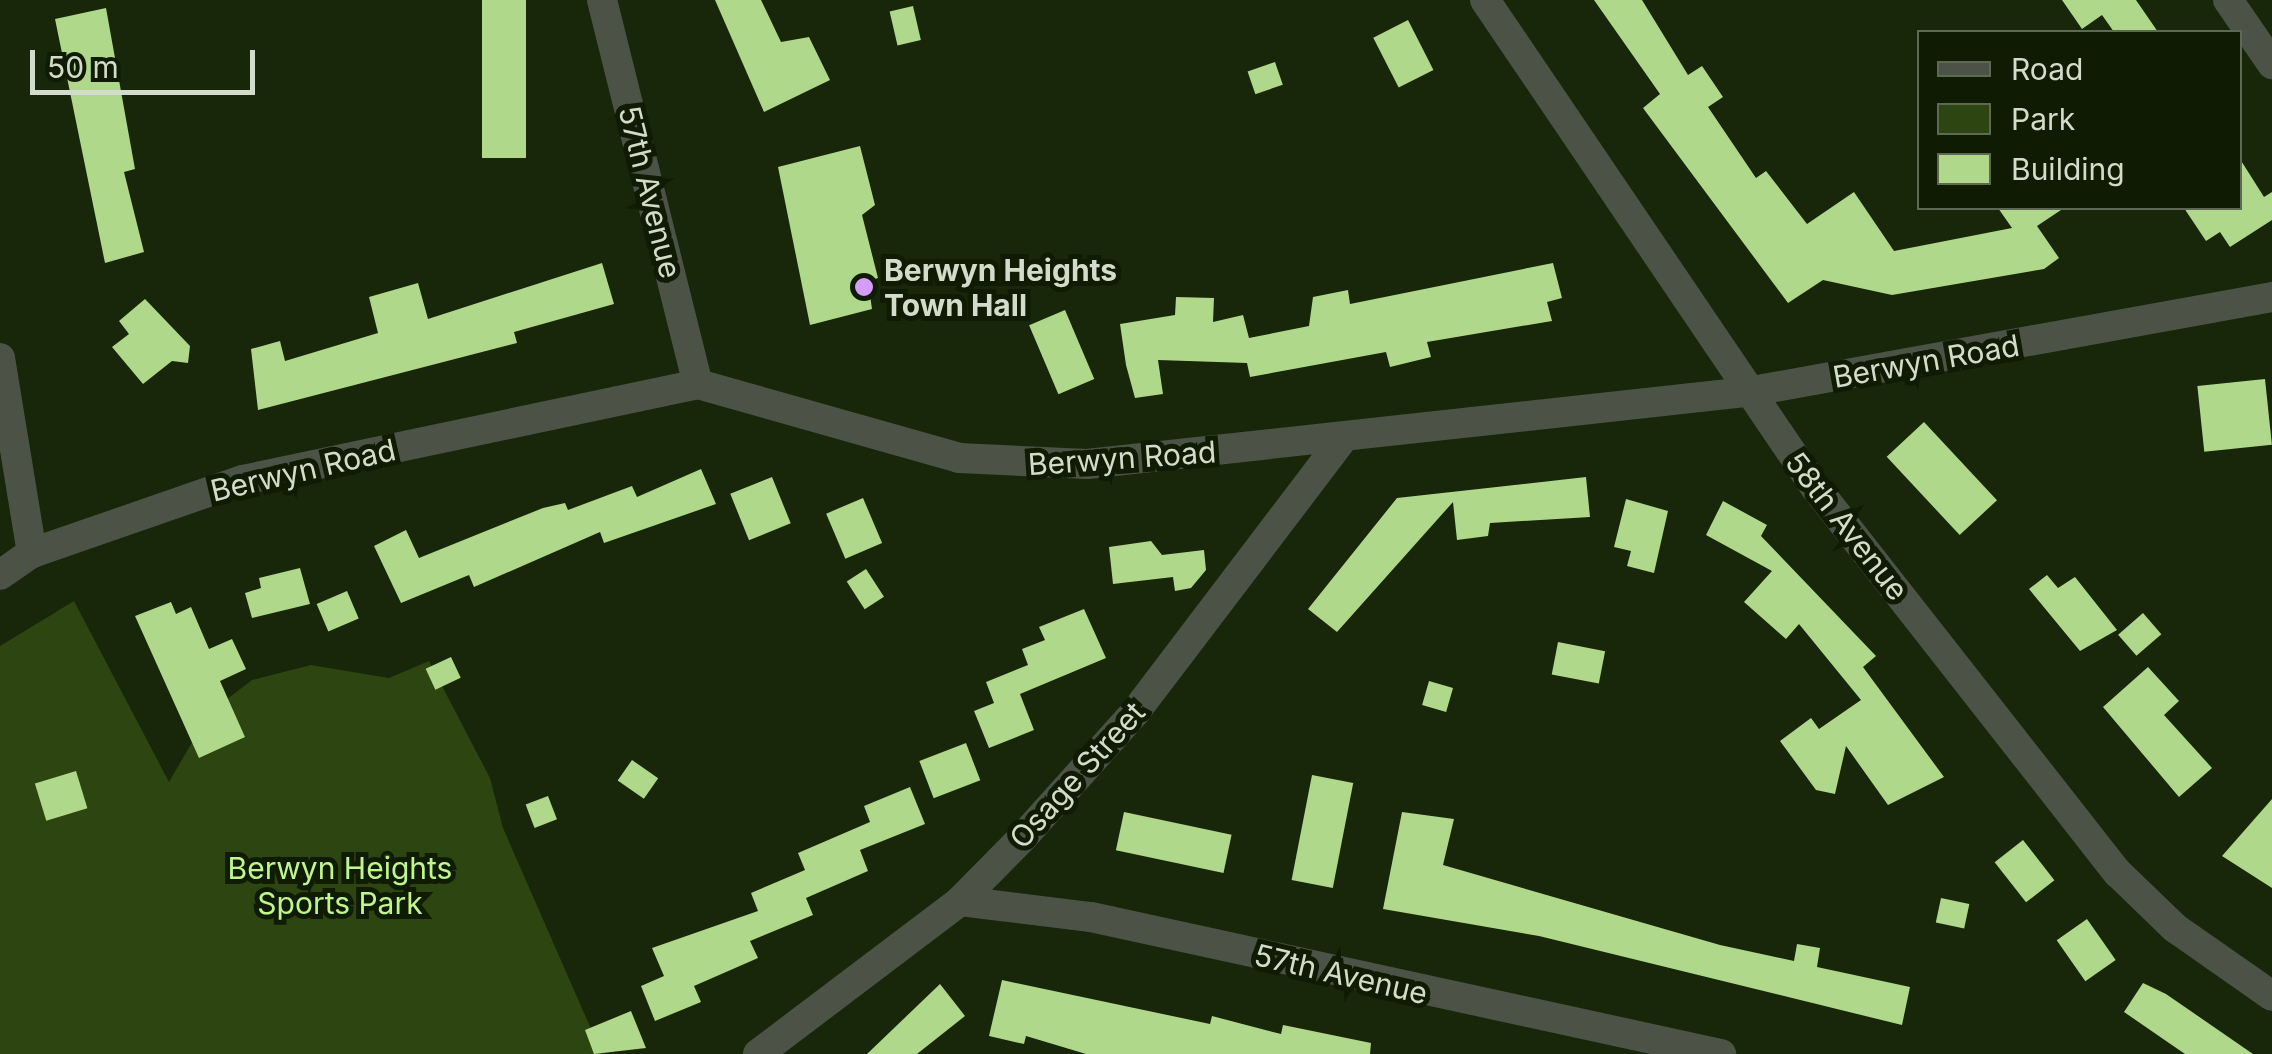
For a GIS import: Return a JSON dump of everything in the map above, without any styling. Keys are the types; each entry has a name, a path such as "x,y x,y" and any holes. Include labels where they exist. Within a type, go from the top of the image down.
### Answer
{"street":[{"name":"57th Avenue","path":"602,0 698,384"},
{"name":"58th Avenue","path":"1485,0 1747,392 2118,872 2175,928 2272,996"},
{"path":"2228,0 2272,64"},
{"name":"Berwyn Road","path":"0,575 32,554 244,480 698,384 848,434 1008,464 1341,442 1747,392 2272,298"},
{"path":"0,358 32,554"},
{"name":"Osage Street","path":"758,1054 960,901 1136,711 1341,442"},
{"name":"57th Avenue","path":"960,901 1092,918 1721,1054"}],"green space":[{"name":"Berwyn Heights Sports Park","path":"74,601 169,782 209,713 252,680 311,665 389,678 429,661 490,778 503,828 602,1054 0,1054 0,646"}],"building":[{"path":"482,0 526,0 526,158 482,158"},
{"path":"715,0 761,0 781,42 809,37 830,80 764,112"},
{"path":"1594,0 1642,0 1688,75 1702,66 1723,97 1708,107 1756,178 1766,171 1807,224 1854,192 1894,251 2012,228 1999,210 2061,210 2037,226 2059,258 2044,269 1892,295 1823,280 1788,303 1643,108 1660,94"},
{"path":"2062,0 2136,0 2157,30 2113,30 2102,15 2082,29"},
{"path":"913,6 921,40 897,46 890,11"},
{"path":"106,8 135,169 124,172 144,252 105,263 55,19"},
{"path":"1408,20 1433,70 1399,88 1373,38"},
{"path":"1275,62 1283,85 1255,94 1248,71"},
{"path":"860,146 875,205 862,215 878,278 868,281 872,309 810,325 778,167"},
{"path":"2242,162 2264,197 2272,192 2272,220 2230,247 2220,232 2206,241 2185,210 2242,210"},
{"path":"602,263 614,304 514,332 517,343 258,410 251,349 280,341 285,361 378,333 369,297 418,283 428,319"},
{"path":"1553,263 1562,298 1547,302 1552,321 1427,342 1431,357 1390,367 1386,352 1250,377 1247,363 1158,360 1163,394 1135,398 1120,324 1175,315 1176,297 1214,298 1213,322 1243,315 1249,338 1309,326 1313,297 1348,290 1350,304"},
{"path":"145,299 190,346 188,363 172,361 143,384 112,347 129,334 119,321"},
{"path":"1065,310 1094,379 1058,394 1029,325"},
{"path":"2265,379 2272,445 2204,452 2197,386"},
{"path":"1924,422 1997,500 1960,535 1887,457"},
{"path":"701,469 716,504 604,543 600,532 474,587 469,575 401,603 374,546 406,530 419,558 543,508 565,503 568,510 632,486 637,497"},
{"path":"772,477 791,523 749,540 730,494"},
{"path":"1586,477 1590,517 1490,523 1488,536 1457,540 1453,502 1337,632 1308,609 1397,498"},
{"path":"863,498 882,543 845,559 826,514"},
{"path":"1626,499 1668,511 1654,573 1627,566 1631,551 1614,547"},
{"path":"1723,501 1767,525 1761,536 1876,656 1863,667 1944,777 1888,805 1846,746 1835,794 1816,790 1780,741 1811,718 1819,729 1861,700 1799,624 1786,639 1744,602 1772,571 1706,535"},
{"path":"1151,541 1162,555 1204,550 1206,570 1191,588 1175,591 1173,577 1113,584 1109,547"},
{"path":"300,568 310,604 252,618 245,593 261,588 259,578"},
{"path":"866,569 884,597 865,609 847,582"},
{"path":"2047,575 2058,588 2075,577 2117,630 2080,651 2029,589"},
{"path":"347,591 359,619 328,632 317,604"},
{"path":"171,602 176,614 191,607 209,649 232,639 246,669 220,681 245,737 199,758 135,616"},
{"path":"1084,609 1106,658 1020,694 1034,730 989,748 974,711 994,703 986,682 1028,665 1022,649 1045,640 1039,627"},
{"path":"2143,613 2161,634 2136,656 2118,635"},
{"path":"1558,642 1605,651 1599,684 1552,674"},
{"path":"451,657 461,678 435,690 426,669"},
{"path":"2148,667 2179,701 2164,715 2212,768 2179,797 2103,707"},
{"path":"1429,681 1453,688 1446,712 1422,705"},
{"path":"966,743 980,780 934,798 919,761"},
{"path":"632,760 658,778 644,799 618,780"},
{"path":"76,771 87,808 46,821 35,784"},
{"path":"1312,775 1353,783 1333,888 1292,880"},
{"path":"910,787 925,824 860,850 868,871 806,898 813,915 750,941 758,958 694,986 701,1002 655,1021 641,986 664,976 652,948 758,911 751,893 805,870 798,853 870,822 864,806"},
{"path":"548,796 557,819 535,828 526,805"},
{"path":"2272,799 2272,888 2222,856"},
{"path":"1124,812 1232,835 1223,873 1116,850"},
{"path":"1402,812 1454,819 1443,865 1720,945 1794,961 1797,944 1820,948 1817,967 1910,987 1902,1025 1539,936 1383,909"},
{"path":"2023,840 2054,880 2026,902 1995,862"},
{"path":"1941,898 1969,904 1964,928 1936,922"},
{"path":"2087,919 2116,960 2085,981 2057,940"},
{"path":"1002,980 1210,1024 1212,1016 1281,1034 1283,1025 1371,1043 1370,1054 1086,1054 1026,1036 1024,1044 989,1036"},
{"path":"2143,983 2166,994 2253,1054 2185,1054 2124,1012"},
{"path":"940,984 965,1016 917,1054 867,1054"},
{"path":"631,1011 646,1048 594,1054 585,1030"}],"place":[{"name":"Berwyn Heights Town Hall","path":"864,287"}]}
